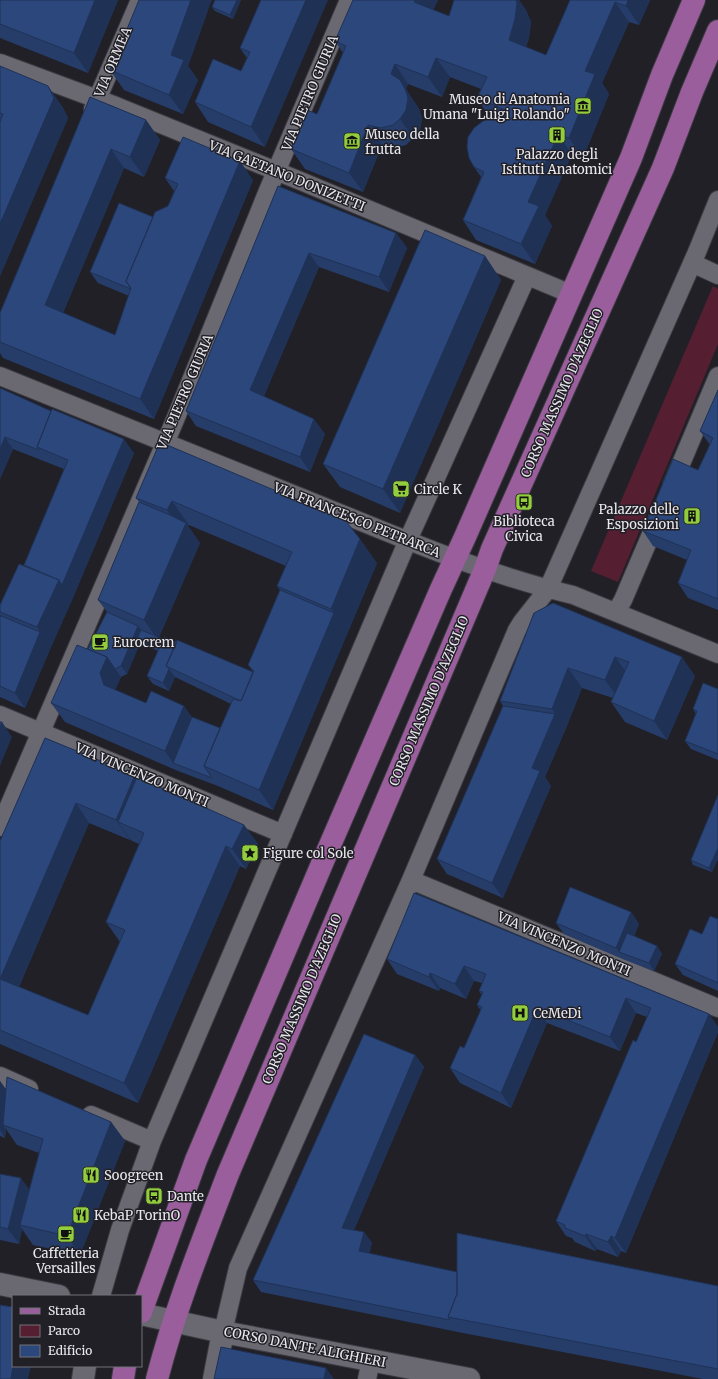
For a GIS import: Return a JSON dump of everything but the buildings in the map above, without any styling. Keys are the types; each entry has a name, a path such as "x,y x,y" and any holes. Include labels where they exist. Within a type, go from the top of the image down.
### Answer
{"main road":[{"path":"142,1310 196,1160 441,589 631,158 662,75 694,0"},
{"name":"CORSO MASSIMO D'AZEGLIO","path":"157,1379 173,1321 195,1258 228,1174 485,569 492,549 663,168 718,30"},
{"path":"123,1379 125,1367"}],"street":[{"name":"VIA ORMEA","path":"88,122 140,0"},
{"name":"VIA PIETRO GIURIA","path":"0,827 174,420 276,171 349,0"},
{"name":"VIA GAETANO DONIZETTI","path":"0,63 97,99 276,171 571,294"},
{"path":"214,1379 238,1268 411,880 517,630 548,589 718,200"},
{"path":"692,262 718,275"},
{"path":"101,1295 120,1230 152,1141 408,540 527,276"},
{"name":"VIA FRANCESCO PETRARCA","path":"0,376 455,559 548,589 573,595 718,654"},
{"path":"616,612 623,600 718,376"},
{"name":"VIA VINCENZO MONTI","path":"0,715 283,834"},
{"name":"VIA VINCENZO MONTI","path":"411,880 718,1008"},
{"path":"0,1076 44,1095"},
{"path":"73,1108 152,1141"},
{"path":"0,1284 54,1295"},
{"name":"CORSO DANTE ALIGHIERI","path":"142,1313 223,1332 369,1370 469,1379"},
{"path":"83,1379 85,1367"}],"green space":[{"path":"713,286 718,289 718,344 618,582 591,571"}],"place":[{"name":"Museo di Anatomia Umana \"Luigi Rolando\"","path":"583,106"},
{"name":"Palazzo degli Istituti Anatomici","path":"557,135"},
{"name":"Museo della frutta","path":"352,141"},
{"name":"Circle K","path":"401,489"},
{"name":"Biblioteca Civica","path":"524,502"},
{"name":"Palazzo delle Esposizioni","path":"692,516"},
{"name":"Eurocrem","path":"100,642"},
{"name":"Figure col Sole","path":"250,853"},
{"name":"CeMeDi","path":"520,1013"},
{"name":"Soogreen","path":"91,1175"},
{"name":"Dante","path":"154,1196"},
{"name":"KebaP TorinO","path":"81,1215"},
{"name":"Caffetteria Versailles","path":"66,1234"}]}
